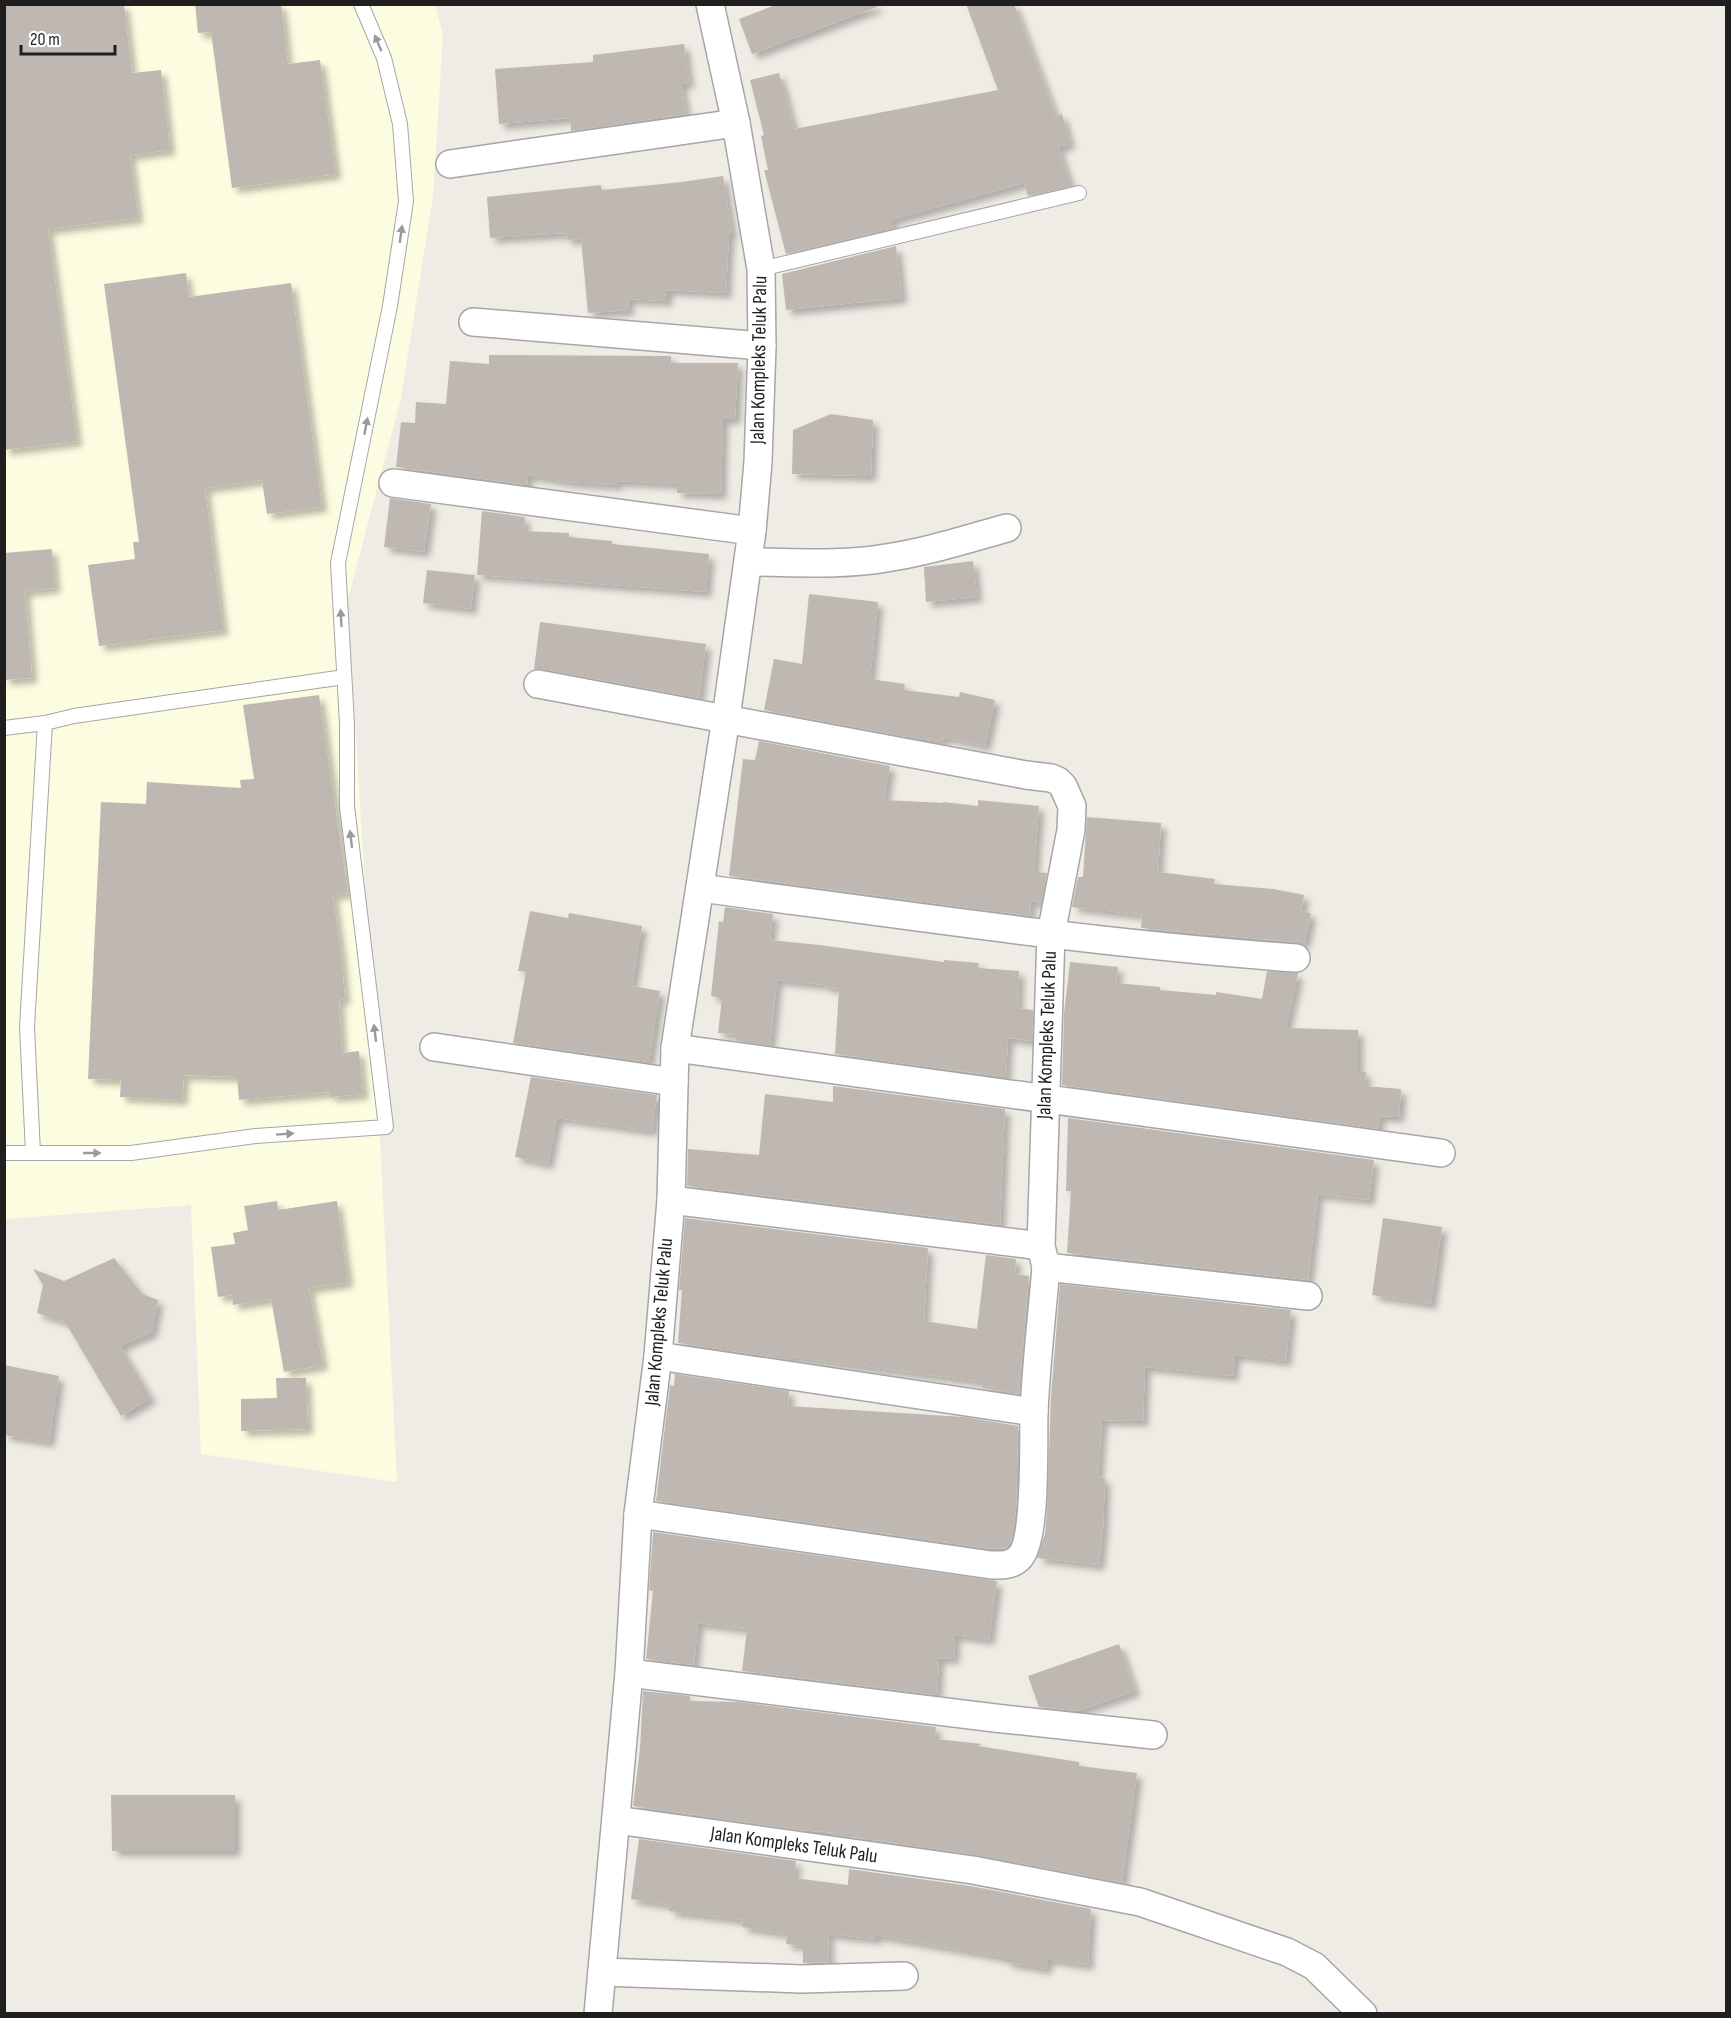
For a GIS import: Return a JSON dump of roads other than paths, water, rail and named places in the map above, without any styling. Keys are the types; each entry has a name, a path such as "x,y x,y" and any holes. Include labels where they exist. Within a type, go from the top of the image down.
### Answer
{"street":[{"name":"Jalan Kompleks Teluk Palu","path":"598,2013 629,1673 638,1514 658,1356 671,1200 675,1048 726,718 752,531 758,462 762,346 761,269 736,123 710,4"},
{"path":"450,164 736,123"},
{"path":"473,322 762,346"},
{"path":"393,483 752,531"},
{"path":"748,562 849,562 886,558 955,543 1007,528"},
{"path":"538,684 726,718"},
{"name":"Jalan Kompleks Teluk Palu","path":"638,1514 950,1561 991,1565 1008,1565 1021,1556 1032,1515 1034,1412 1044,1257 1045,1099 1051,934 1071,830 1072,806 1063,786 1051,778 726,718"},
{"path":"700,888 1051,934 1296,958"},
{"path":"434,1047 675,1082"},
{"path":"675,1048 1441,1153"},
{"path":"671,1200 1308,1296"},
{"path":"658,1356 1034,1412"},
{"path":"629,1673 983,1717 1153,1735"},
{"name":"Jalan Kompleks Teluk Palu","path":"616,1820 973,1870 1140,1902 1287,1952 1314,1966 1363,2013"},
{"path":"602,1972 802,1979 904,1976"}],"lane":[{"path":"4,1153 130,1153 256,1136 386,1127 347,806 347,724 338,563 390,306 406,201 400,124 384,58 362,4"},
{"path":"761,269 1079,194"},
{"path":"4,728 344,677"},
{"path":"33,1153 27,1027 45,723"}]}
